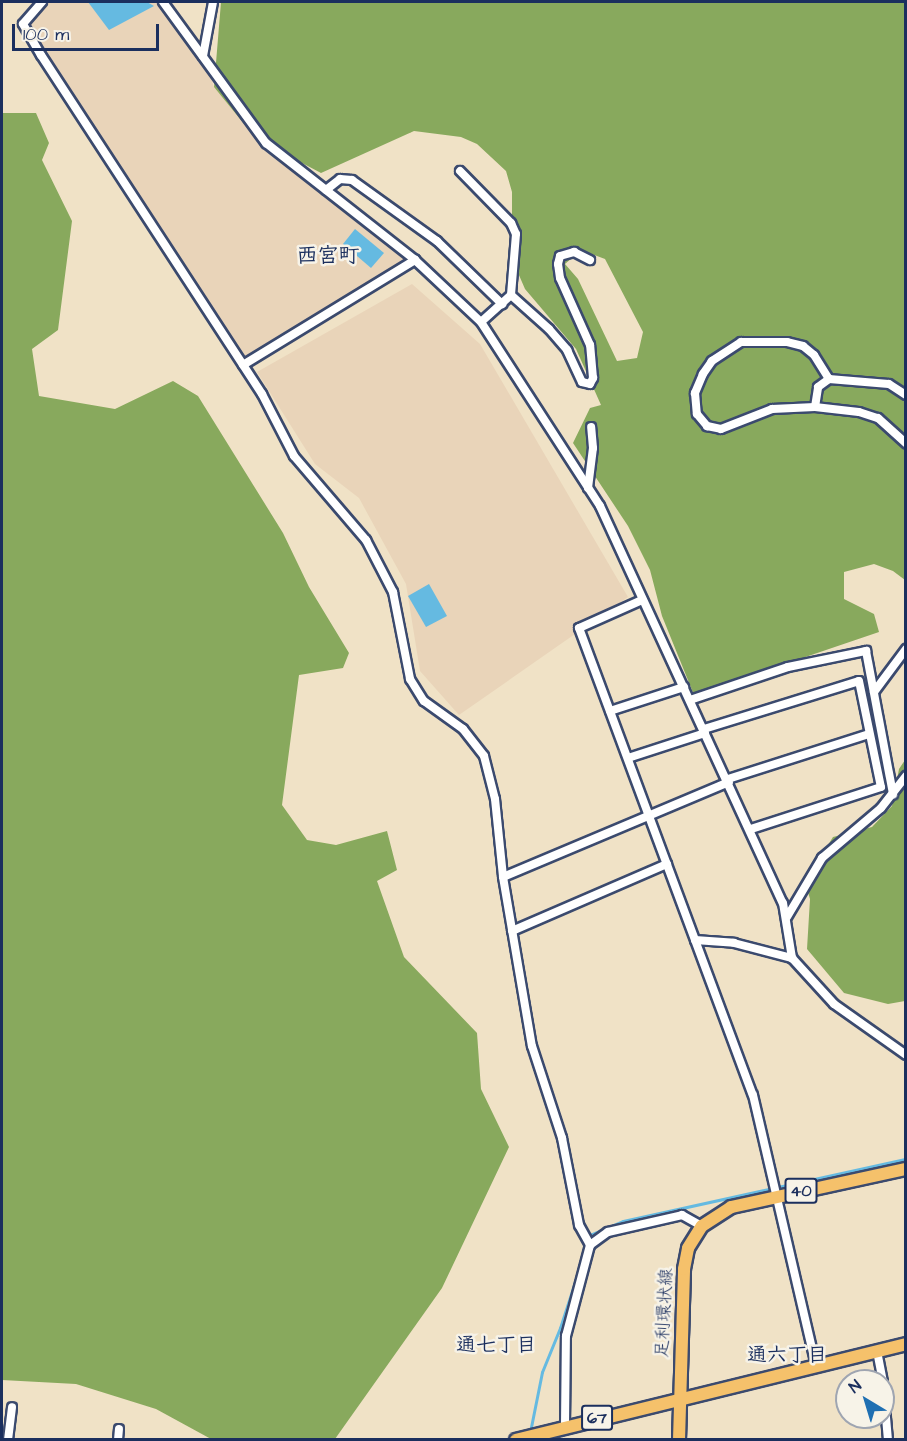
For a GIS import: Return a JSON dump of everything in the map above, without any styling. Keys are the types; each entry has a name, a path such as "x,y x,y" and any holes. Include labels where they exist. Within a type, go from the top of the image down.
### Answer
{"main road":[{"name":"足利環状線","path":"679,1440 684,1269 688,1248 702,1226 731,1207 906,1169"},
{"name":"67","path":"516,1440 532,1437 565,1425 906,1344"}],"street":[{"path":"42,2 22,24 69,104 243,365 294,456 314,482 334,499 383,569 393,592 410,679 424,701 463,729 484,756 495,799 503,877 532,1046 562,1138 579,1225 590,1245"},
{"path":"163,2 266,143 415,260 481,322 588,488 750,829 786,917 792,958"},
{"path":"203,56 213,2"},
{"path":"460,171 511,223 516,234 511,295 481,322"},
{"path":"326,190 340,179 352,180 437,241 502,304"},
{"path":"511,295 549,329 567,350 582,382 590,384 593,378 590,345 560,278 558,264 560,256 574,252 590,260"},
{"path":"243,365 415,260"},
{"path":"829,379 814,355 803,346 741,342 712,361 695,393 697,414 712,429 721,429 772,410 816,408 859,412 878,418 906,443"},
{"path":"816,408 818,387 829,379 889,384 906,395"},
{"path":"588,488 593,447 591,427"},
{"path":"642,600 579,628 753,1095 816,1366"},
{"path":"874,693 906,649"},
{"path":"690,700 788,667 866,651 893,794"},
{"path":"628,758 859,681 881,787 750,829"},
{"path":"610,711 684,687"},
{"path":"503,877 728,781 869,734"},
{"path":"786,917 822,858 868,821 906,776"},
{"path":"512,931 668,864"},
{"path":"696,940 734,943 792,958 834,1004 906,1055"},
{"path":"565,1425 566,1336 590,1245 595,1238 608,1232 682,1215 702,1226"},
{"path":"877,1351 880,1369"},
{"path":"8,1440 12,1407"},
{"path":"118,1440 119,1429"}],"shaded area":[{"path":"42,2 161,2 203,56 214,87 266,143 415,260 243,365 23,24"},
{"path":"412,284 480,344 628,597 459,715 420,671 406,584 359,498 315,464 257,372"}],"green space":[{"path":"221,2 905,2 905,580 893,571 874,564 844,572 844,599 874,614 879,632 694,695 662,616 650,570 628,526 573,443 590,408 601,405 576,349 525,289 512,259 512,192 506,171 477,144 461,137 414,131 321,173 268,145 249,130 214,87","holes":["581,250 605,259 643,332 637,358 617,361 578,279 565,264"]},
{"path":"2,113 36,113 49,143 42,160 72,221 58,330 32,349 39,396 115,409 173,381 198,396 283,533 309,587 349,653 343,668 299,675 282,805 307,840 336,845 387,831 397,870 377,881 404,957 477,1033 481,1089 509,1147 442,1288 335,1439 211,1439 156,1409 76,1384 2,1380"},
{"path":"905,760 905,1001 888,1004 844,993 807,949 810,899 805,882 833,837 872,827 892,806 899,769"}],"water":[{"path":"88,2 147,2 154,6 109,30"},
{"path":"355,229 384,253 371,268 343,244"},
{"path":"429,584 447,616 426,627 408,596"}],"waterway":[{"path":"530,1432 542,1372 560,1328 590,1235 623,1221 906,1159"}],"district":[{"name":"西宮町","path":"328,256"},
{"name":"通七丁目","path":"496,1345"},
{"name":"通六丁目","path":"787,1355"}]}
